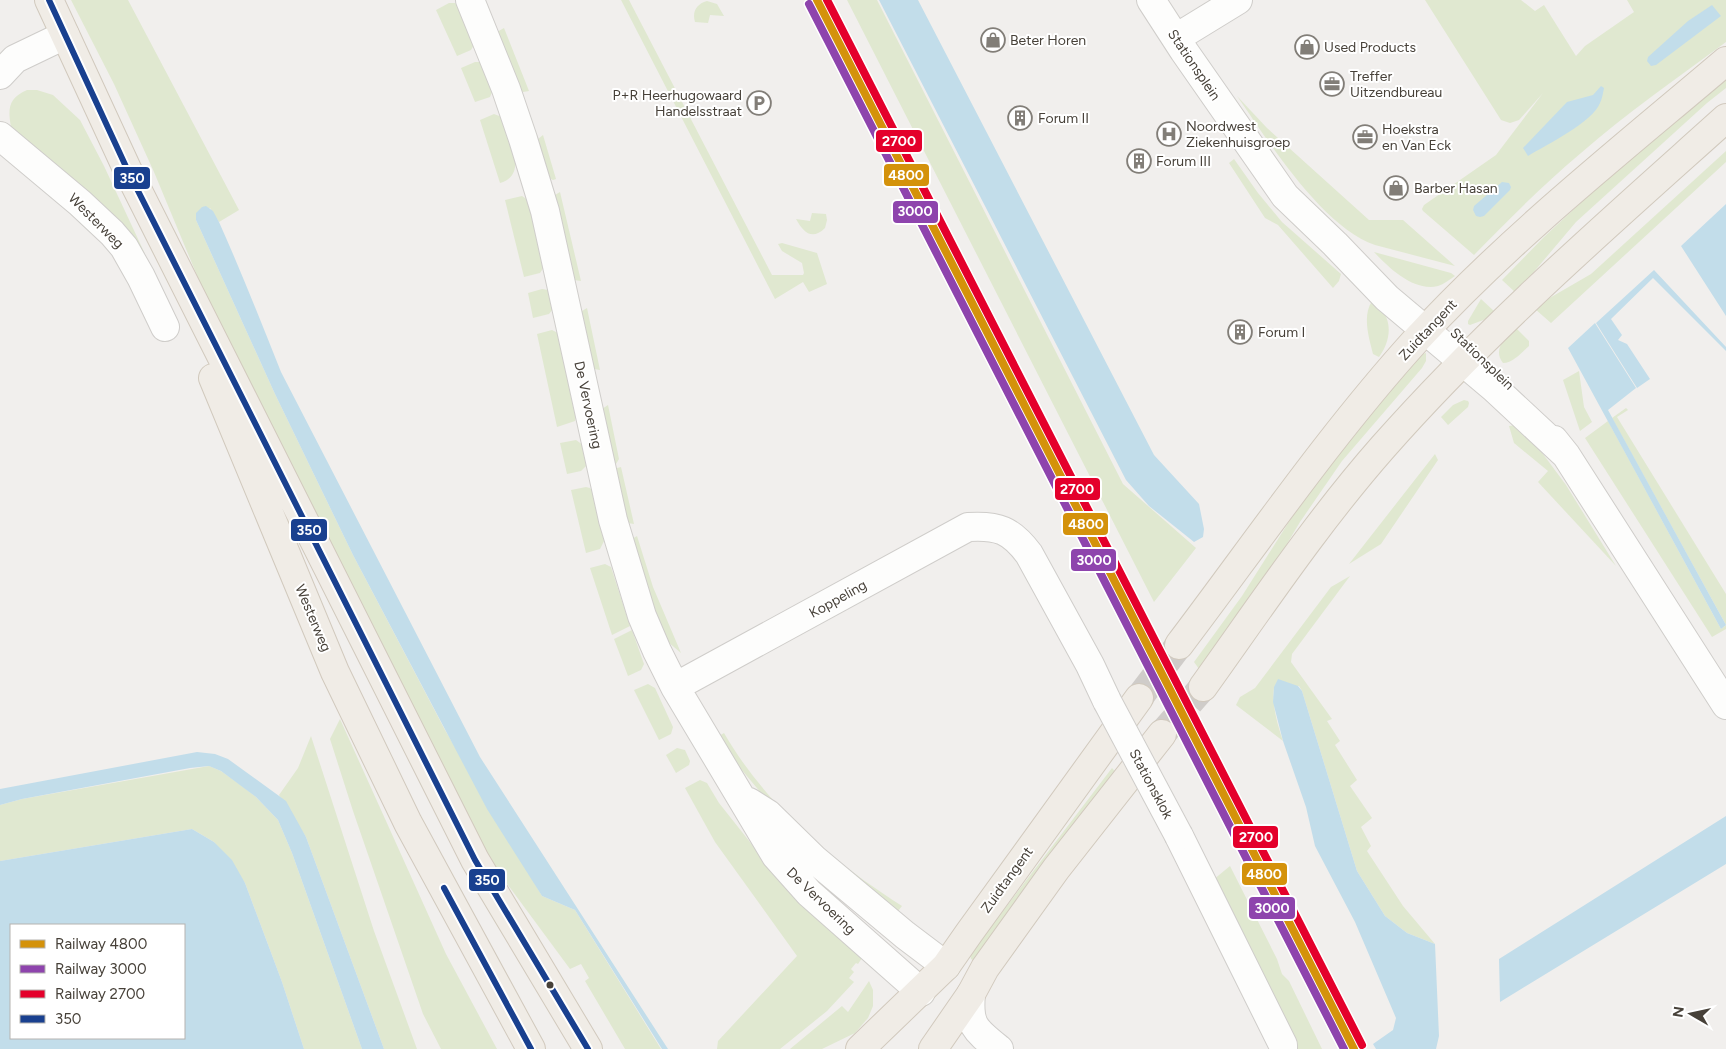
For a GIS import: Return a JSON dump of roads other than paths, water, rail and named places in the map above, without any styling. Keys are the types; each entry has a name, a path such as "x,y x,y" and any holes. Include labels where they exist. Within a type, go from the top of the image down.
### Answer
{"main road":[{"name":"Westerweg","path":"49,0 128,171 475,860 588,1049"},
{"name":"Zuidtangent","path":"1180,645 1332,439 1375,387 1432,324 1490,264 1548,212 1726,61"},
{"path":"1203,687 1324,520 1382,448 1468,355 1566,261 1726,118"},
{"name":"Westerweg","path":"128,171 335,672 408,823 531,1049"},
{"name":"Zuidtangent","path":"860,1049 946,966 1139,698"},
{"path":"933,1049 985,968 1056,869 1162,734"}],"street":[{"name":"De Vervoering","path":"470,0 509,98 545,211 613,520 642,616 675,687 776,856 809,893 921,992"},
{"name":"Stationsplein","path":"1151,0 1285,196 1335,244 1398,286 1432,324 1520,396 1566,455 1726,705"},
{"path":"1176,38 1238,0"},
{"path":"0,75 8,64 15,59 65,35"},
{"name":"Westerweg","path":"0,136 80,203 112,233 124,247 142,278 165,327"},
{"name":"Koppeling","path":"675,687 968,527 986,526 1003,530"},
{"name":"Stationsklok","path":"1003,530 1018,540 1030,554 1179,836 1284,1045 1284,1049"},
{"name":"De Vervoering","path":"739,796 768,814 814,859 905,935 946,966"},
{"path":"970,994 969,1013 974,1027 999,1049"}],"water":[{"path":"879,0 918,0 1154,455 1199,504 1204,529 1203,537 1194,542 1149,506 1126,480"},
{"path":"1712,5 1721,16 1656,65 1651,66 1647,61 1648,57 1688,21"},
{"path":"1601,86 1604,88 1601,101 1588,118 1528,156 1523,148 1567,102 1593,95"},
{"path":"1502,182 1509,183 1510,190 1484,216 1476,216 1473,210 1474,206"},
{"path":"1726,204 1726,316 1681,246"},
{"path":"206,206 213,211 219,222 281,372 480,757 668,1049 662,1049 575,910 542,896 487,809 353,555 275,394 196,220 196,213"},
{"path":"1654,270 1726,347 1726,351 1653,278 1611,319 1622,335 1618,340 1627,344 1650,379 1637,388 1596,323"},
{"path":"1595,323 1636,388 1608,410 1726,625 1721,629 1568,348"},
{"path":"1278,679 1298,686 1302,691 1357,871 1385,916 1407,933 1435,944 1439,1036 1436,1049 1376,1049 1373,1044 1393,1030 1396,1018 1355,922 1315,846 1306,807 1283,741 1273,702 1274,687"},
{"path":"197,752 215,754 228,759 286,801 306,837 384,1049 362,1049 292,853 278,820 256,797 221,771 209,766 190,768 22,799 0,805 0,789"},
{"path":"1726,816 1726,864 1500,1002 1499,959"},
{"path":"192,829 214,842 232,860 245,883 282,982 304,1049 0,1049 0,861"}],"tunnel":[{"path":"1139,698 1179,645"},
{"path":"1162,734 1203,687"}],"rail line":[{"name":"4800","path":"817,0 1354,1049"},
{"name":"2700","path":"827,0 1362,1045"},
{"name":"3000","path":"809,4 1344,1049"}],"place":[{"name":"Beter Horen","path":"993,40"},
{"name":"Used Products","path":"1307,47"},
{"name":"Treffer Uitzendbureau","path":"1332,84"},
{"name":"P+R Heerhugowaard Handelsstraat","path":"759,103"},
{"name":"Forum II","path":"1020,118"},
{"name":"Noordwest Ziekenhuisgroep","path":"1169,134"},
{"name":"Hoekstra en Van Eck","path":"1365,137"},
{"name":"Forum III","path":"1139,161"},
{"name":"Barber Hasan","path":"1396,188"},
{"name":"Forum I","path":"1240,332"}]}
